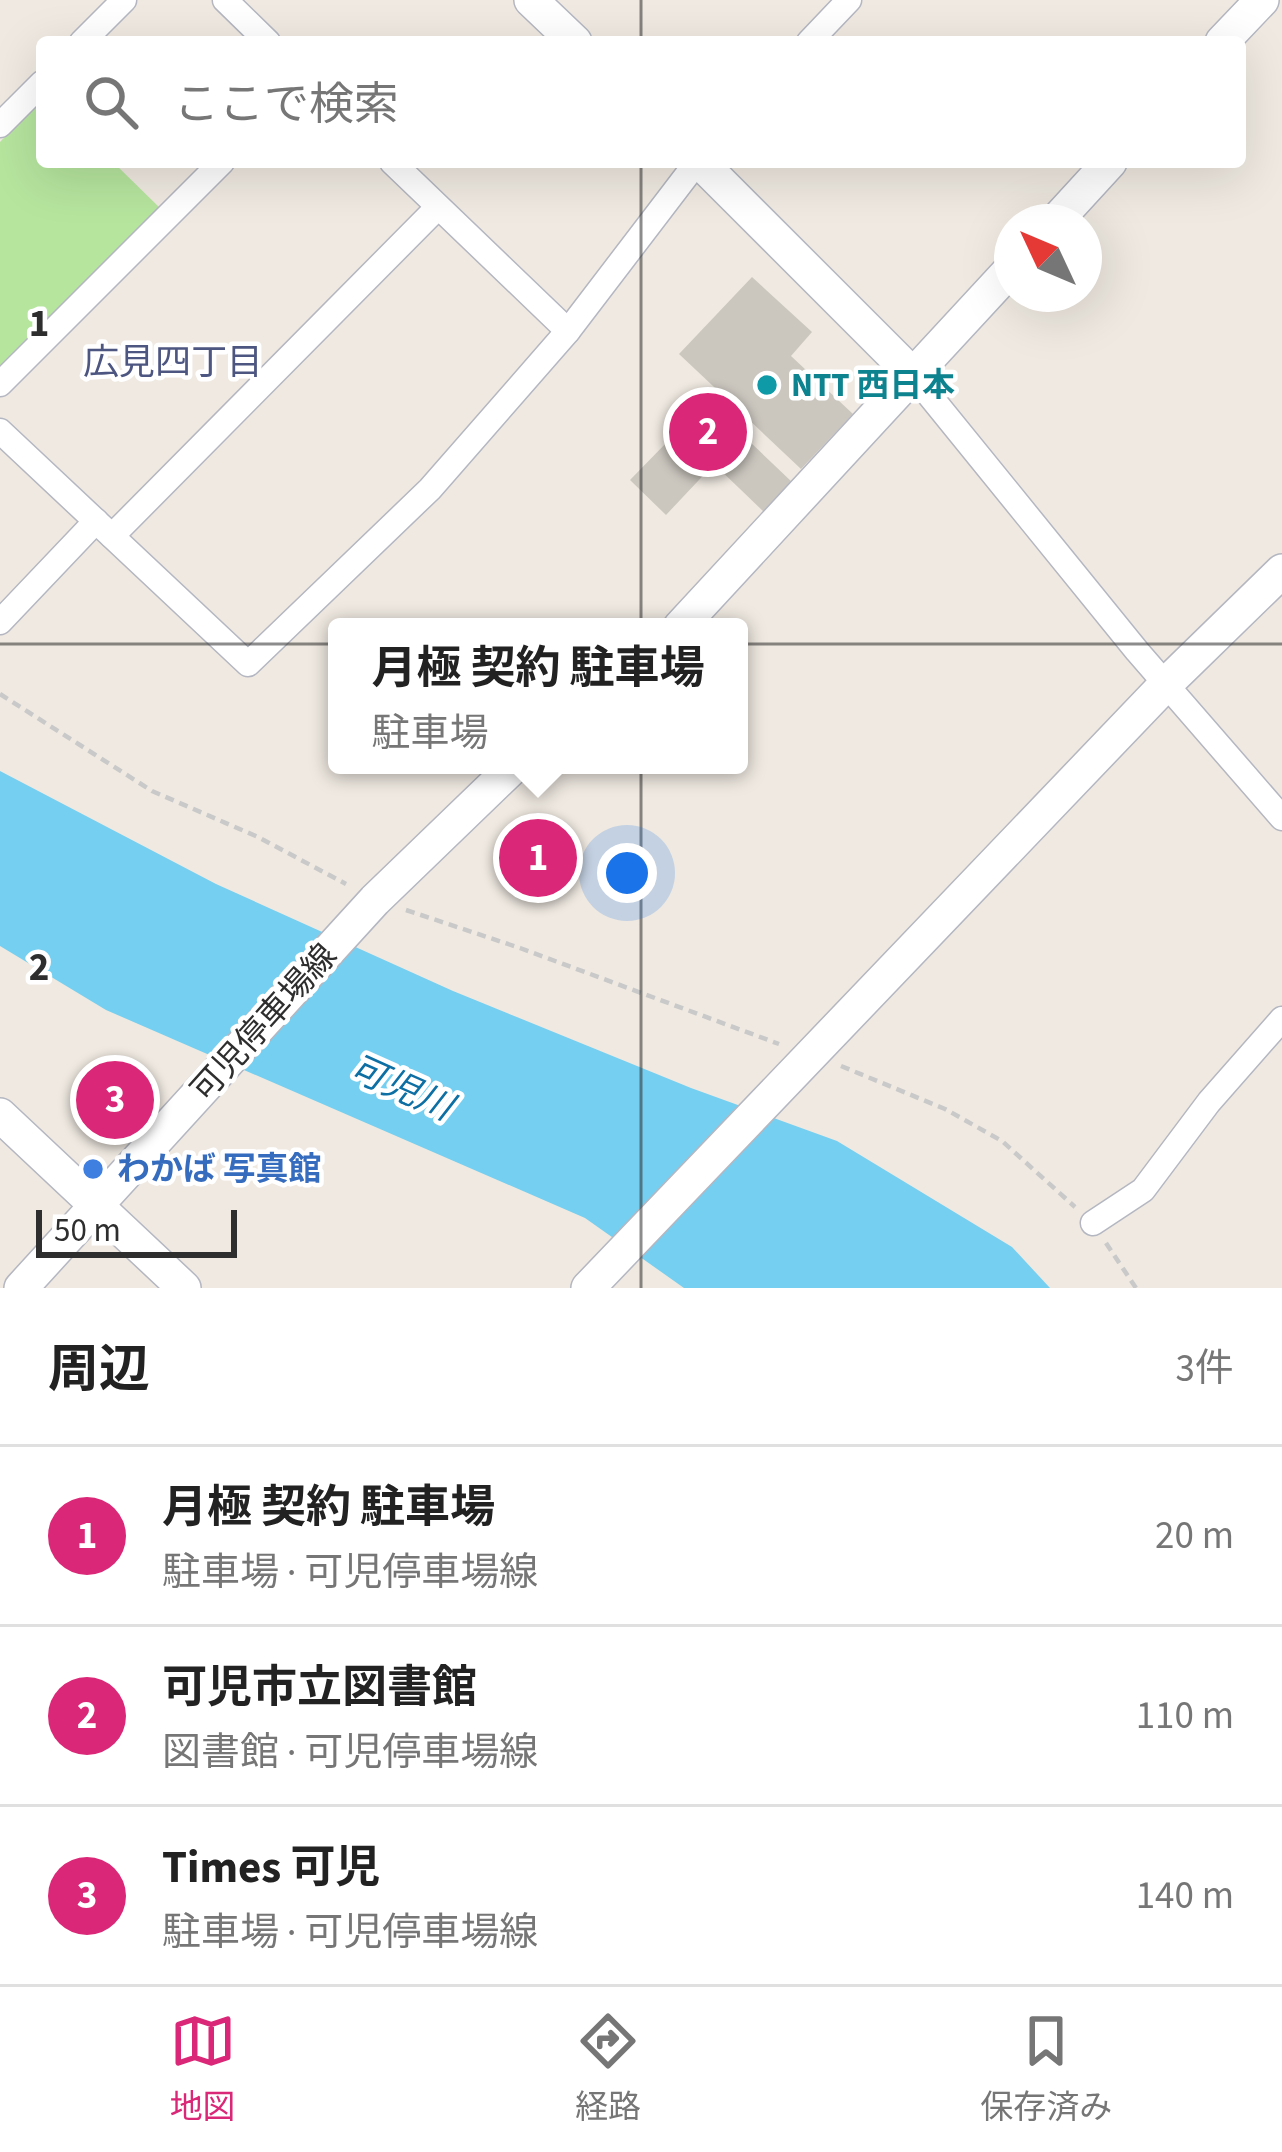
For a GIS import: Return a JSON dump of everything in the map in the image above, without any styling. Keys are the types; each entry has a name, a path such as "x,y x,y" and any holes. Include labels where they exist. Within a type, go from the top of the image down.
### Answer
{"street":[{"path":"88,36 124,0"},
{"path":"225,0 262,36"},
{"path":"531,0 568,36"},
{"path":"1228,36 1262,0"},
{"path":"814,36 842,2"},
{"path":"0,125 36,89"},
{"path":"0,384 216,168"},
{"path":"398,168 568,331"},
{"path":"0,431 248,664 430,489 568,331 694,168"},
{"path":"705,168 914,375 1122,634 1282,818"},
{"path":"1072,204 1104,168"},
{"path":"0,622 438,207"},
{"path":"688,618 994,288"},
{"path":"588,1288 1167,682 1282,571"},
{"name":"可児停車場線","path":"21,1288 375,900 506,774"},
{"path":"1093,1223 1143,1190 1282,1019"},
{"path":"0,1115 184,1288"}],"path":[{"path":"0,694 152,791 257,837 375,900"}],"green space":[{"path":"36,104 36,168 119,168 162,210 0,370 0,142"}],"water":[{"name":"可児川","path":"0,771 216,884 453,991 691,1088 837,1141 1012,1247 1050,1288 684,1288 585,1218 106,1010 0,946"}],"building":[{"name":"NTT 西日本","path":"752,277 812,332 791,356 853,414 801,469 679,354"},
{"path":"707,401 793,483 765,513 714,464 666,515 630,480"}],"place":[{"name":"NTT 西日本","path":"767,385"},
{"name":"可児市立図書館","path":"708,432"},
{"name":"月極 契約 駐車場","path":"538,858"},
{"name":"Times 可児","path":"115,1100"},
{"name":"わかば 写真館","path":"93,1169"}],"district":[{"name":"広見四丁目","path":"173,362"}]}
